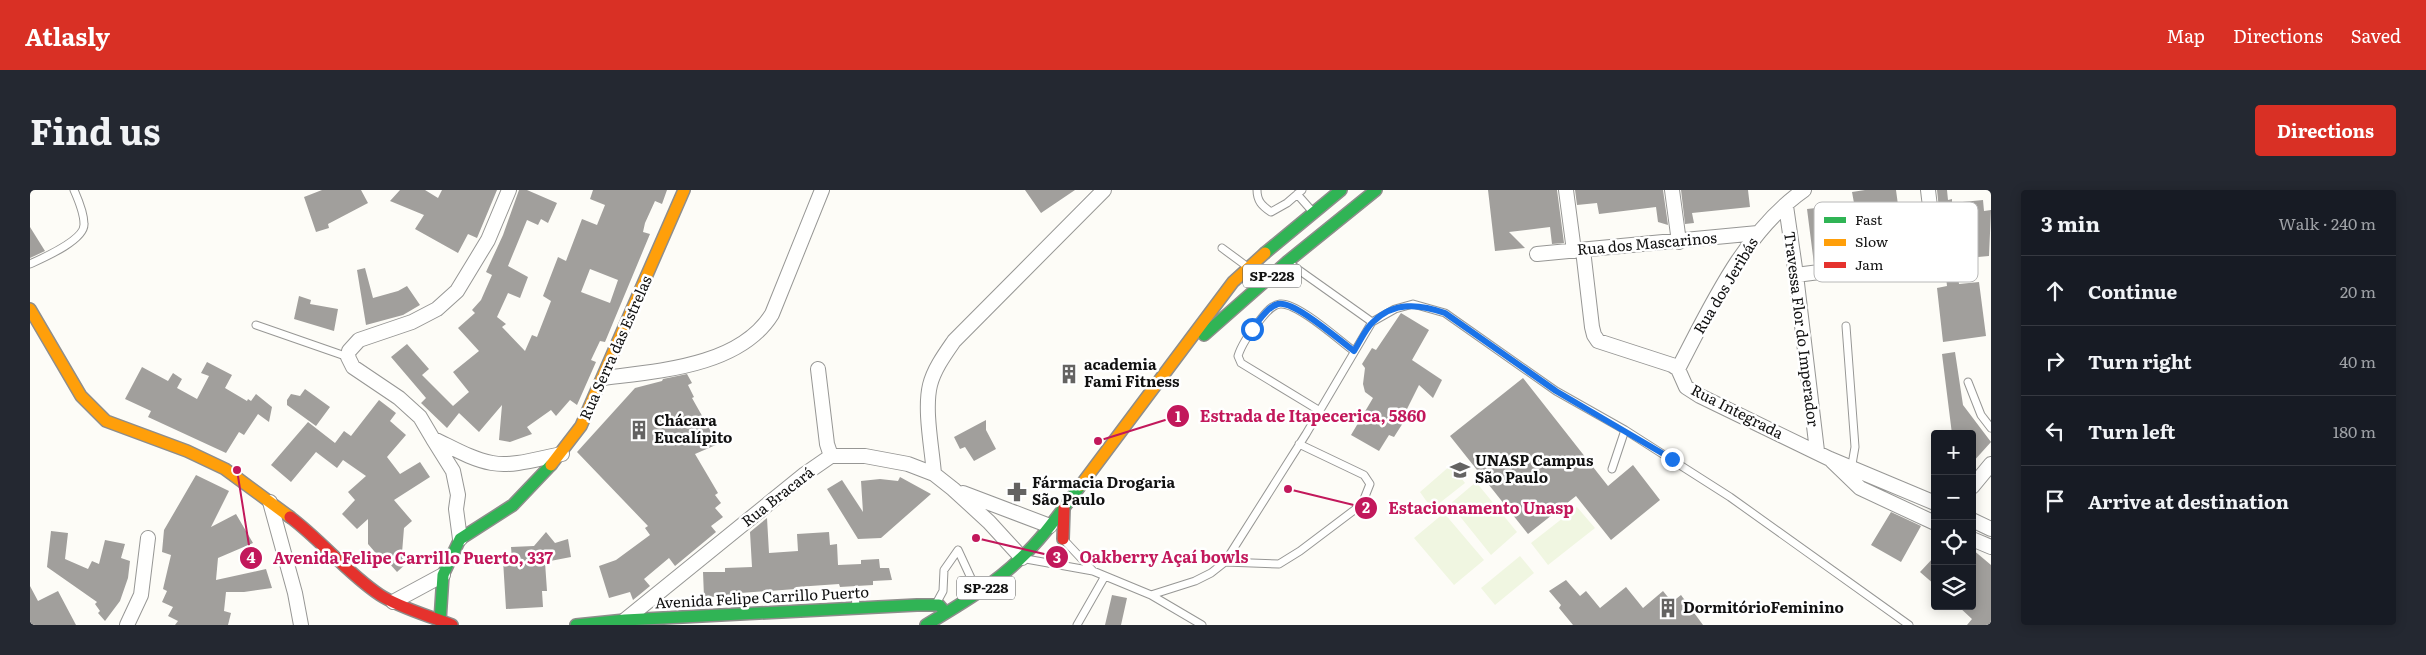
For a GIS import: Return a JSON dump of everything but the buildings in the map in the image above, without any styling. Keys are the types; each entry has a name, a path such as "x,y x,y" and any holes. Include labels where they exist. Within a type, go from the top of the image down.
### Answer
{"street":[{"path":"440,622 443,575 460,539 456,509 458,495 453,471 420,416 399,398 353,367 348,357 353,345 366,337 412,322 437,309 457,291 488,240 509,190"},
{"name":"Rua Serra das Estrelas","path":"460,539 513,505 562,454 581,426 604,378 684,190"},
{"path":"604,378 685,366 732,349 752,338 764,327 772,314 822,190"},
{"path":"934,474 928,400 930,385 943,357 954,341 1104,190"},
{"name":"SP-228","path":"926,625 978,594 1022,558 1064,508 1210,311 1248,267 1341,190"},
{"name":"SP-228","path":"1170,365 1287,262 1376,190"},
{"path":"1566,190 1578,251"},
{"path":"1672,190 1679,242"},
{"name":"Rua dos Jeribás","path":"1678,369 1714,300 1758,233 1800,191"},
{"name":"Travessa Flor do Imperador","path":"1786,206 1817,451"},
{"name":"Rua dos Mascarinos","path":"1536,254 1679,242 1758,233"},
{"name":"Rua Integrada","path":"1578,251 1592,327 1598,341 1667,363 1678,369 1686,387 1700,396 1817,451 1850,472 1931,502"},
{"path":"1796,275 1814,273"},
{"path":"30,309 81,396 106,420 173,445 225,469 306,529 363,583 393,602 440,622 452,625"},
{"path":"818,369 827,444 831,456 884,458 908,464 934,474 989,522 1022,558"},
{"path":"433,439 470,457 493,463 506,463 562,454"},
{"name":"Rua Bracará","path":"624,620 805,474 831,456"},
{"path":"1976,482 1991,464"},
{"name":"Rua Integrada","path":"1850,472 1867,493 1931,521"},
{"path":"953,489 1050,526"},
{"path":"270,502 295,593 301,625"},
{"path":"1063,539 1064,508"},
{"path":"1976,522 1991,529"},
{"path":"127,625 141,596 148,538"},
{"path":"1976,541 1991,547"},
{"path":"393,602 443,575"},
{"path":"935,605 941,606 946,613"},
{"name":"Avenida Felipe Carrillo Puerto","path":"576,625 624,620 935,605"}],"lane":[{"path":"30,264 59,250 83,230 84,224 74,190"},
{"path":"1258,190 1259,201 1263,207 1271,212 1300,192 1313,213"},
{"path":"1222,248 1248,267"},
{"path":"1287,262 1372,322"},
{"path":"1320,411 1241,363 1238,356 1239,352 1252,329 1271,307 1286,304 1304,314 1354,351"},
{"path":"1151,595 1195,581 1211,573 1225,562 1320,411 1372,322 1395,309 1412,304 1445,313 1556,391 1625,430 1730,497 1910,625"},
{"path":"256,325 348,357"},
{"path":"1846,326 1855,448 1850,472"},
{"path":"1968,382 1980,416 1991,428"},
{"path":"1612,469 1625,430"},
{"path":"1225,562 1279,564 1300,551 1364,499 1370,484 1364,475 1299,444"},
{"path":"1050,526 1093,571"},
{"path":"935,605 943,591 944,570 958,550 978,594"},
{"path":"1022,558 1093,571 1151,595 1202,625"},
{"path":"1077,625 1105,576"},
{"path":"855,593 856,608"}],"green space":[{"path":"1451,465 1465,483 1432,509 1420,492"},
{"path":"1476,482 1517,532 1491,555 1450,504"},
{"path":"1577,507 1595,528 1548,565 1531,543"},
{"path":"1444,513 1484,560 1454,585 1414,538"},
{"path":"1520,556 1534,573 1495,605 1481,588"}],"traffic: fast":[{"path":"1265,253 1341,190"},
{"path":"1204,335 1287,262 1376,190"},
{"path":"440,621 443,575 460,539 513,505 551,465"},
{"path":"926,625 975,595 1009,569 1044,533 1081,485"},
{"path":"576,625 625,620 917,605 939,605 946,613"}],"traffic: slow":[{"path":"551,465 581,426 684,190"},
{"path":"1081,485 1233,282 1265,253"},
{"path":"30,309 81,396 106,421 187,451 225,469 290,517"}],"traffic: jam":[{"path":"1063,539 1064,508"},
{"path":"290,517 380,595 406,608 452,625"}],"place":[{"name":"academia Fami Fitness","path":"1069,374"},
{"name":"Chácara Eucalípito","path":"639,430"},
{"name":"Estrada de Itapecerica, 5860","path":"1098,441"},
{"name":"Avenida Felipe Carrillo Puerto, 337","path":"237,470"},
{"name":"UNASP Campus São Paulo","path":"1460,470"},
{"name":"Estacionamento Unasp","path":"1288,489"},
{"name":"Fármacia Drogaria São Paulo","path":"1017,492"},
{"name":"Oakberry Açaí bowls","path":"976,538"},
{"name":"DormitórioFeminino","path":"1668,608"}],"route":[{"path":"1252,329 1271,307 1286,304 1304,314 1354,351 1372,322 1383,314 1412,304 1428,307 1445,313 1556,391 1672,459"}]}
